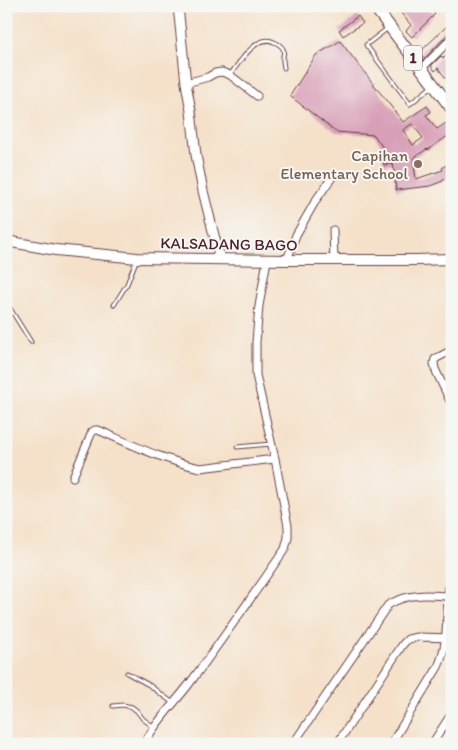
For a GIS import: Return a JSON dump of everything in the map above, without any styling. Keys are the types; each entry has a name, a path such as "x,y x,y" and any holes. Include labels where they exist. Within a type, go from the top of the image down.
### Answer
{"highway":[{"name":"1","path":"374,6 452,109"}],"main road":[{"name":"KALSADANG BAGO","path":"6,241 56,250 137,258 267,260 452,259"}],"street":[{"path":"178,6 196,155 220,259"},
{"path":"421,69 452,38"},
{"path":"186,83 222,72 230,75 257,96"},
{"path":"287,260 296,235 316,200 333,176"},
{"path":"333,230 334,260"},
{"path":"144,744 154,728 231,628 285,549 288,538 288,526 275,459 256,375 259,306 267,260"},
{"path":"452,350 435,359 434,363 452,405"},
{"path":"73,477 92,432 95,430 159,455 200,468 275,459"},
{"path":"391,744 438,667 449,638 452,558"},
{"path":"293,744 388,605 396,600 419,595 450,597"},
{"path":"337,744 408,639 418,637 449,638"},
{"path":"434,743 451,717"}],"lane":[{"path":"390,27 366,45 410,104 434,85"},
{"path":"230,75 248,51 261,41 270,40 283,47 282,61 284,68"},
{"path":"114,305 127,284 137,258"},
{"path":"6,302 31,342"},
{"path":"237,448 272,444"},
{"path":"127,673 148,685 174,704"},
{"path":"113,706 124,705 132,707 154,728"}],"building":[{"path":"409,6 427,6 435,14 412,37 406,31 411,25 401,13"},
{"path":"358,16 363,23 343,36 339,30"},
{"path":"447,26 452,33 448,34 424,59 419,53"},
{"path":"340,41 403,122 427,106 431,112 426,115 437,129 446,123 452,133 413,158 416,179 443,170 442,168 452,161 452,174 443,181 430,186 396,190 393,163 384,165 382,156 388,155 374,135 336,132 290,96 316,55","holes":["412,124 423,138 413,145 403,130"]},
{"path":"452,51 452,78 448,81 438,68 435,71 431,66 441,56 443,58"}],"place":[{"name":"Capihan Elementary School","path":"418,164"}]}
